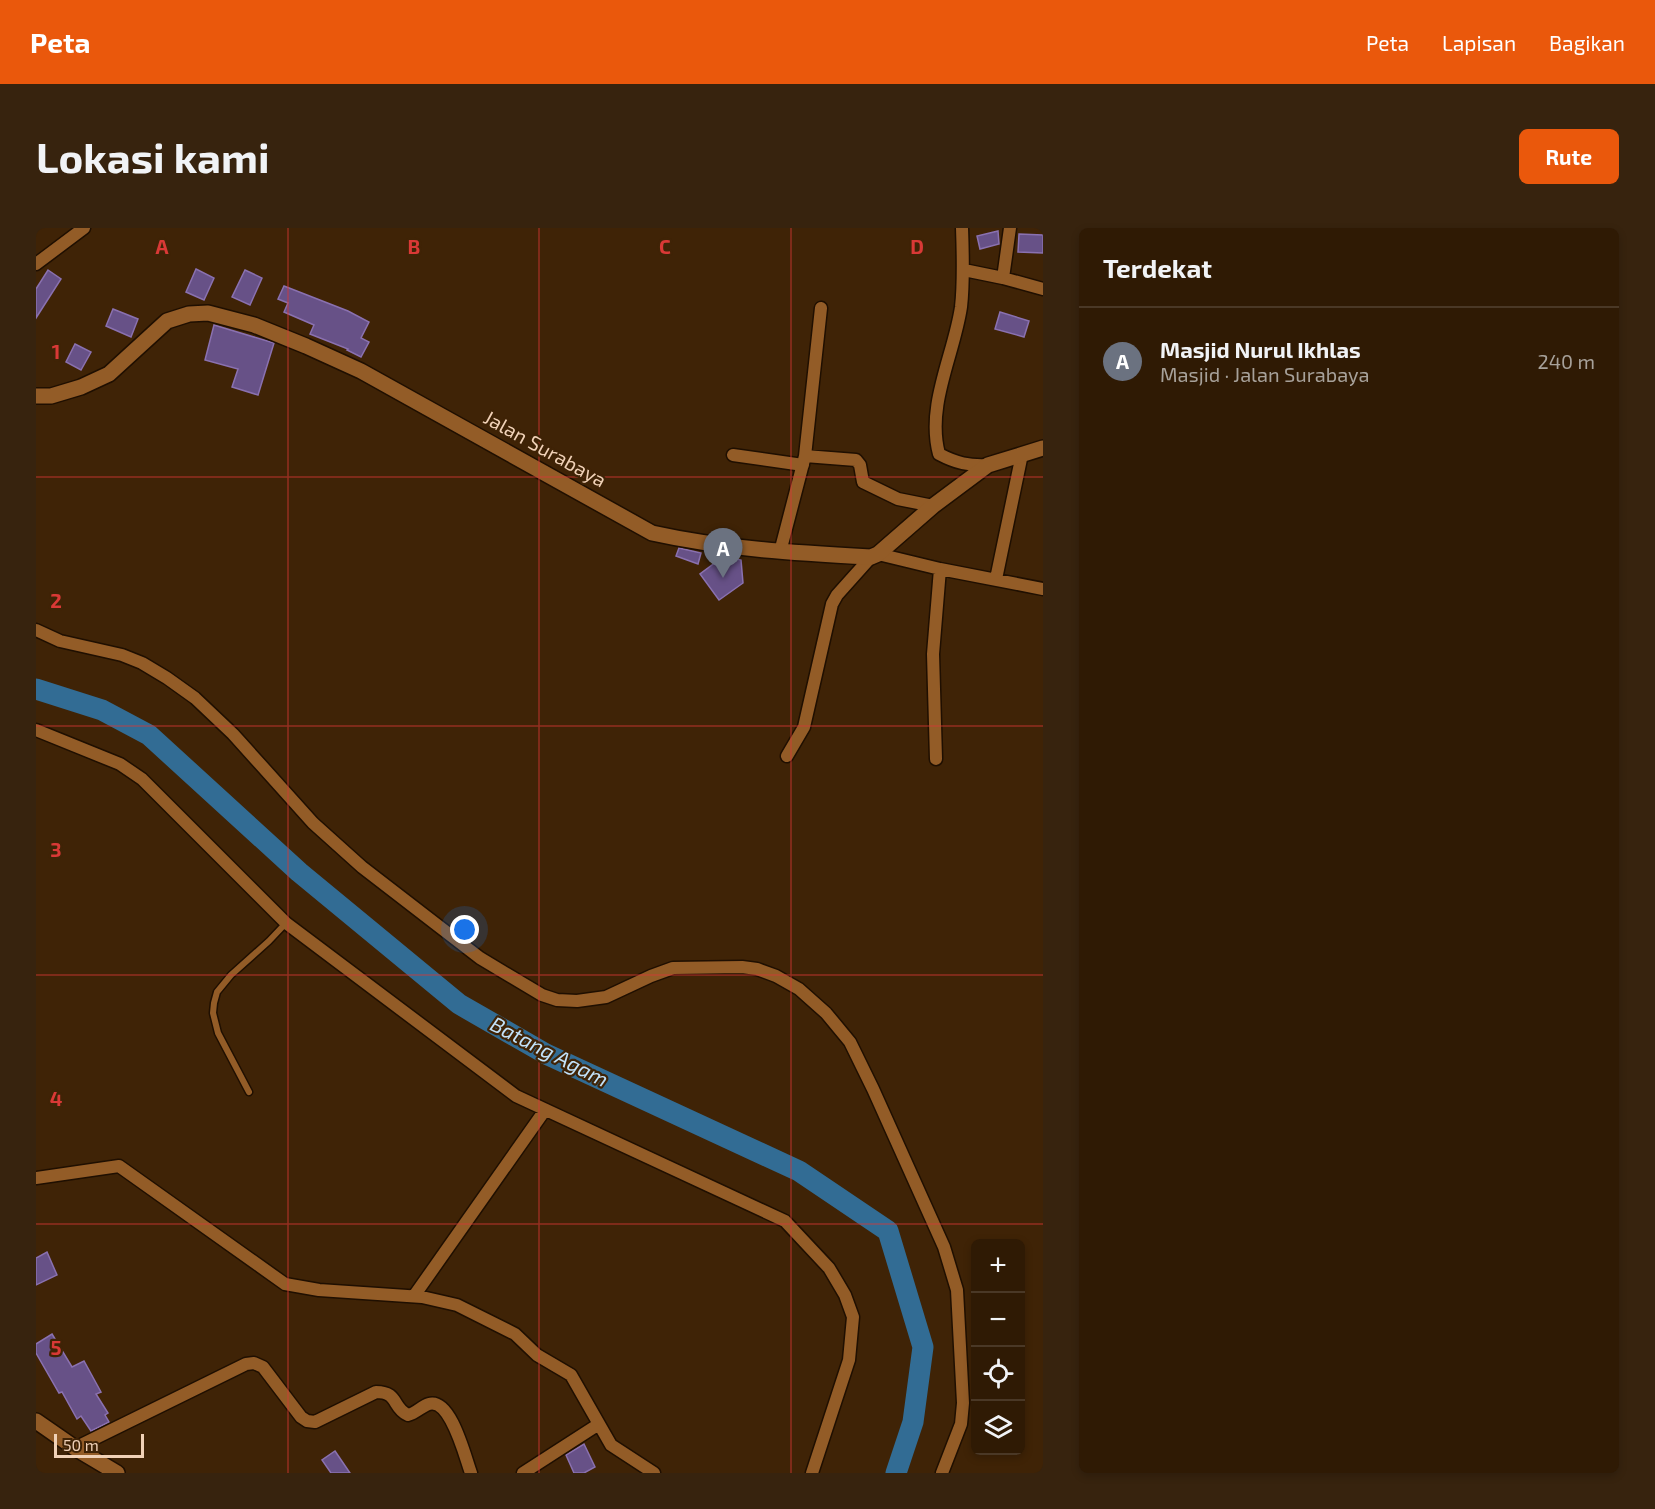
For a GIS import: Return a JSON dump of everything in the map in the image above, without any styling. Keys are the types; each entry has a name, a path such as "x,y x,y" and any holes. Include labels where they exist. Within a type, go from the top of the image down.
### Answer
{"street":[{"path":"36,264 84,228"},
{"path":"962,228 964,270 960,309 938,406 937,446 939,454 964,465 988,465 1043,448"},
{"path":"1003,278 1010,228"},
{"path":"964,270 1003,278 1043,290"},
{"path":"780,552 804,460 821,308"},
{"name":"Jalan Surabaya","path":"36,396 51,396 81,387 109,374 167,321 189,314 208,313 254,325 361,371 652,533 690,542 780,552 875,555"},
{"path":"996,579 1022,454"},
{"path":"734,455 804,460 856,460 860,465 862,482 898,499 933,506"},
{"path":"787,756 804,727 832,604 837,595 875,555 933,506 988,465"},
{"path":"875,555 1043,589"},
{"path":"936,759 933,654 940,569"},
{"path":"36,630 60,641 142,663 195,698 233,734 313,823 362,867 480,958 542,995 557,1000 577,1001 606,997 673,968 742,968 757,969 776,976 799,989 826,1012 850,1042 873,1089 944,1247 957,1290 963,1403 961,1424 942,1473"},
{"path":"36,730 120,764 142,779 286,923 516,1096 785,1221 829,1268 845,1295 853,1317 849,1360 812,1473"},
{"path":"414,1296 545,1110"},
{"path":"36,1178 119,1166 285,1284 319,1290 414,1296 457,1305 515,1334 537,1355 571,1375 611,1445 654,1473"},
{"path":"75,1448 246,1364 254,1363 263,1367 301,1417 307,1421 315,1422 376,1392 386,1392 392,1396 403,1413 408,1415 430,1404 443,1407 450,1416 471,1473"},
{"path":"36,1421 117,1473"},
{"path":"523,1473 598,1424"}],"lane":[{"path":"249,1092 218,1033 213,1013 214,1003 217,992 231,975 286,923"}],"building":[{"path":"998,231 999,244 980,249 977,236"},
{"path":"1019,234 1043,235 1043,253 1018,252"},
{"path":"196,269 214,278 204,300 186,292"},
{"path":"48,270 61,279 36,318 36,289"},
{"path":"245,270 262,278 250,305 232,297"},
{"path":"284,286 348,311 369,322 361,338 369,342 361,357 348,349 310,334 314,325 284,312 288,303 278,299"},
{"path":"113,309 138,319 131,337 106,326"},
{"path":"1000,312 1029,321 1024,337 995,329"},
{"path":"214,325 274,343 258,395 232,387 238,369 205,360"},
{"path":"75,344 91,352 81,370 66,362"},
{"path":"679,548 701,553 698,564 676,556"},
{"path":"724,556 741,560 743,583 719,600 700,574"},
{"path":"47,1252 57,1275 36,1285 36,1258"},
{"path":"52,1334 72,1367 84,1361 101,1392 96,1394 108,1413 105,1415 109,1422 91,1431 81,1416 77,1419 62,1392 59,1393 36,1353 36,1344"},
{"path":"584,1444 595,1467 584,1473 574,1473 566,1455"},
{"path":"335,1451 350,1473 331,1473 322,1460"}],"waterway":[{"name":"Batang Agam","path":"36,689 102,710 149,735 299,872 459,1004 546,1054 799,1171 888,1231 923,1347 913,1422 896,1473"}],"place":[{"name":"Masjid Nurul Ikhlas","path":"723,578"}]}
